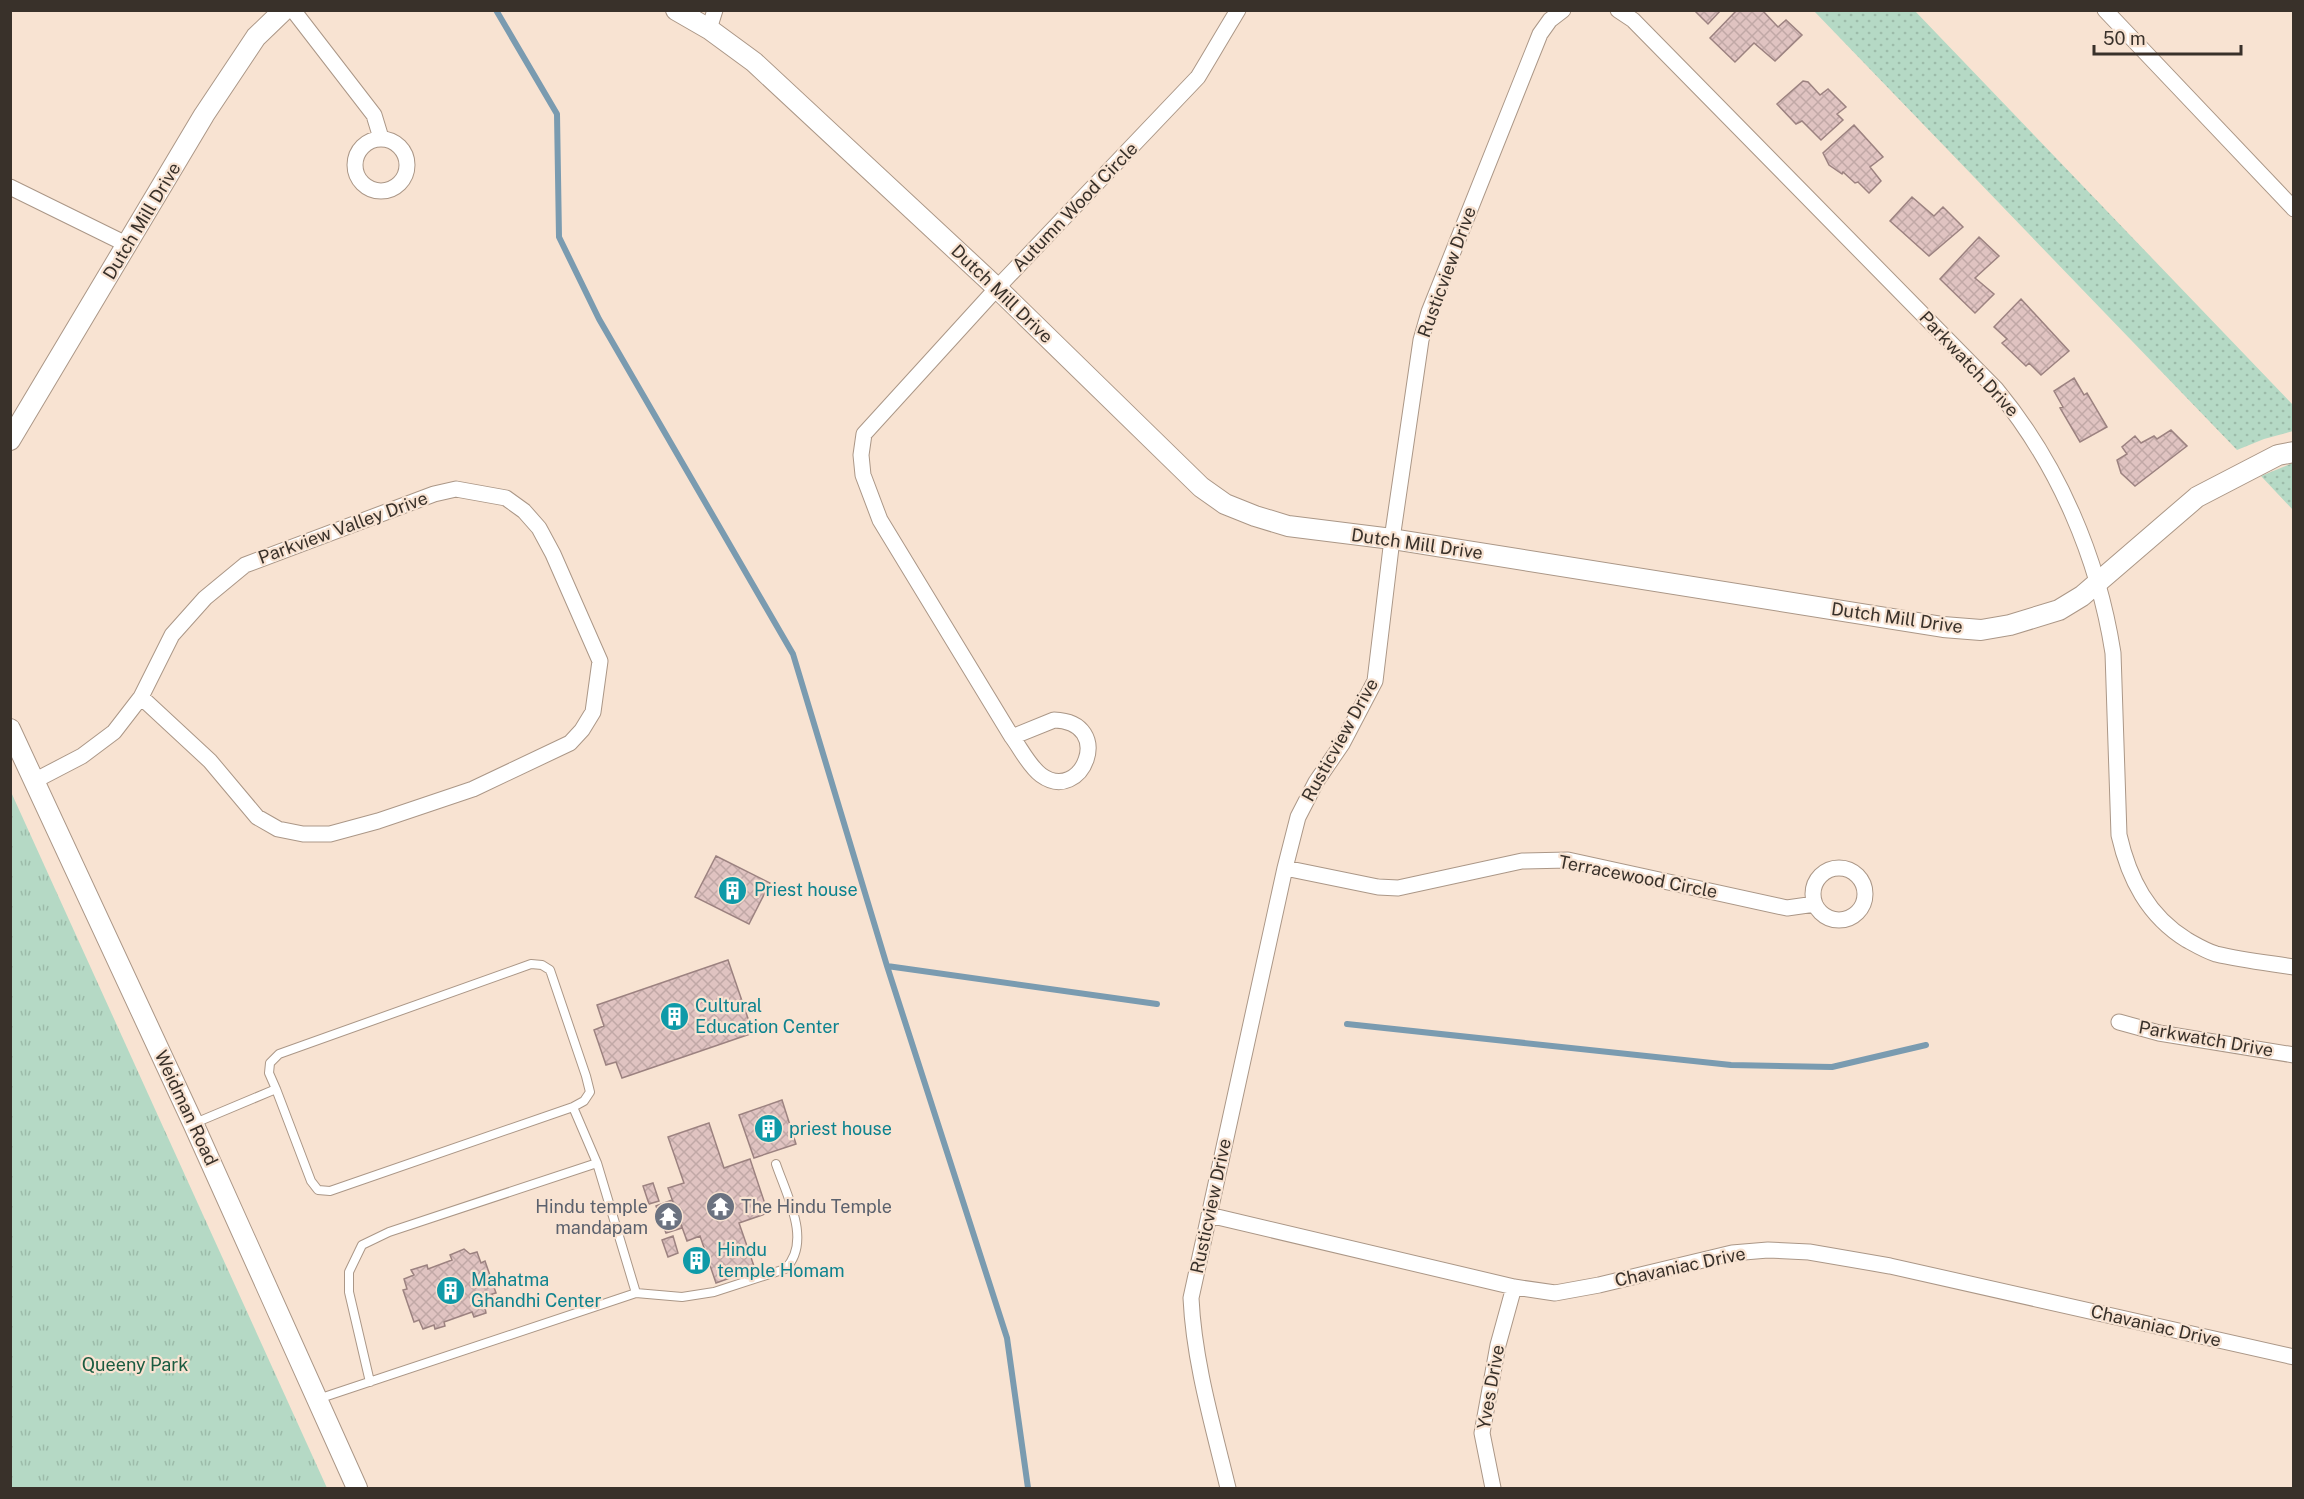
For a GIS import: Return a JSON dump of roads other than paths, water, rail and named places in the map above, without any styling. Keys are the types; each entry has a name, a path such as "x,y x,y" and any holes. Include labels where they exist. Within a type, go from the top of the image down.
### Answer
{"street":[{"name":"Dutch Mill Drive","path":"10,440 204,115 256,37 285,10"},
{"path":"293,10 374,115 381,138"},
{"name":"Dutch Mill Drive","path":"676,10 712,20 754,62 997,288 1201,487 1225,504 1255,516 1288,525 1392,539 1943,627 1981,630 2010,626 2059,610 2082,596 2197,497 2269,459 2294,452"},
{"name":"Autumn Wood Circle","path":"1012,737 1054,720 1074,724 1082,731 1088,745 1085,765 1078,773 1060,781 1050,779 1040,775 1012,737 880,520 862,475 861,455 864,434 997,288 1198,77 1238,10"},
{"name":"Rusticview Drive","path":"1228,1488 1193,1330 1191,1298 1285,868 1298,817 1316,782 1342,744 1375,681 1420,340 1429,312 1540,34 1550,20 1563,10"},
{"name":"Parkwatch Drive","path":"1618,10 1633,20 1996,389 2018,415 2062,489 2080,532 2097,583 2114,653 2119,835 2125,860 2139,892 2154,914 2172,931 2199,946 2214,953 2294,967"},
{"path":"2105,10 2294,209"},
{"path":"10,187 128,244"},
{"name":"Parkview Valley Drive","path":"34,781 82,756 114,732 141,697 172,635 205,598 245,565 434,494 456,489 506,498 524,511 539,528 553,554 600,661 593,712 582,730 570,743 473,789 368,824 330,834 303,834 278,829 257,817 210,761 141,697"},
{"name":"Weidman Road","path":"10,729 193,1123 357,1488"},
{"name":"Terracewood Circle","path":"1285,868 1378,887 1398,888 1522,861 1568,860 1787,908 1815,904"},
{"name":"Parkwatch Drive","path":"2119,1022 2159,1033 2294,1055"},
{"name":"Chavaniac Drive","path":"1209,1215 1514,1287 1555,1293 1599,1286 1732,1253 1768,1250 1809,1252 1890,1266 2294,1357"},
{"name":"Yves Drive","path":"1493,1488 1482,1433 1498,1345 1514,1287"}],"lane":[{"path":"531,964 542,965 550,970 590,1092 584,1101 573,1107 330,1191 318,1190 311,1181 276,1089 269,1072 270,1063 279,1054 531,964"},
{"path":"193,1123 276,1089"},
{"path":"573,1107 597,1163 636,1293"},
{"path":"370,1382 349,1292 349,1272 362,1245 389,1232 597,1163"},
{"path":"317,1399 636,1293 682,1297 714,1292 784,1269 792,1262 796,1252 796,1222 776,1164"}],"waterway":[{"path":"496,10 557,114 559,237 599,319 793,654 887,966 1007,1338 1028,1488"},
{"path":"887,966 1157,1004"},
{"path":"1347,1024 1731,1065 1832,1067 1926,1045"}],"place":[{"name":"Priest house","path":"733,890"},
{"name":"Cultural Education Center","path":"674,1016"},
{"name":"priest house","path":"768,1129"},
{"name":"The Hindu Temple","path":"720,1207"},
{"name":"Hindu temple mandapam","path":"669,1217"},
{"name":"Hindu temple Homam","path":"696,1260"},
{"name":"Mahatma Ghandhi Center","path":"450,1290"}],"park label":[{"name":"Queeny Park","path":"135,1365"}]}
